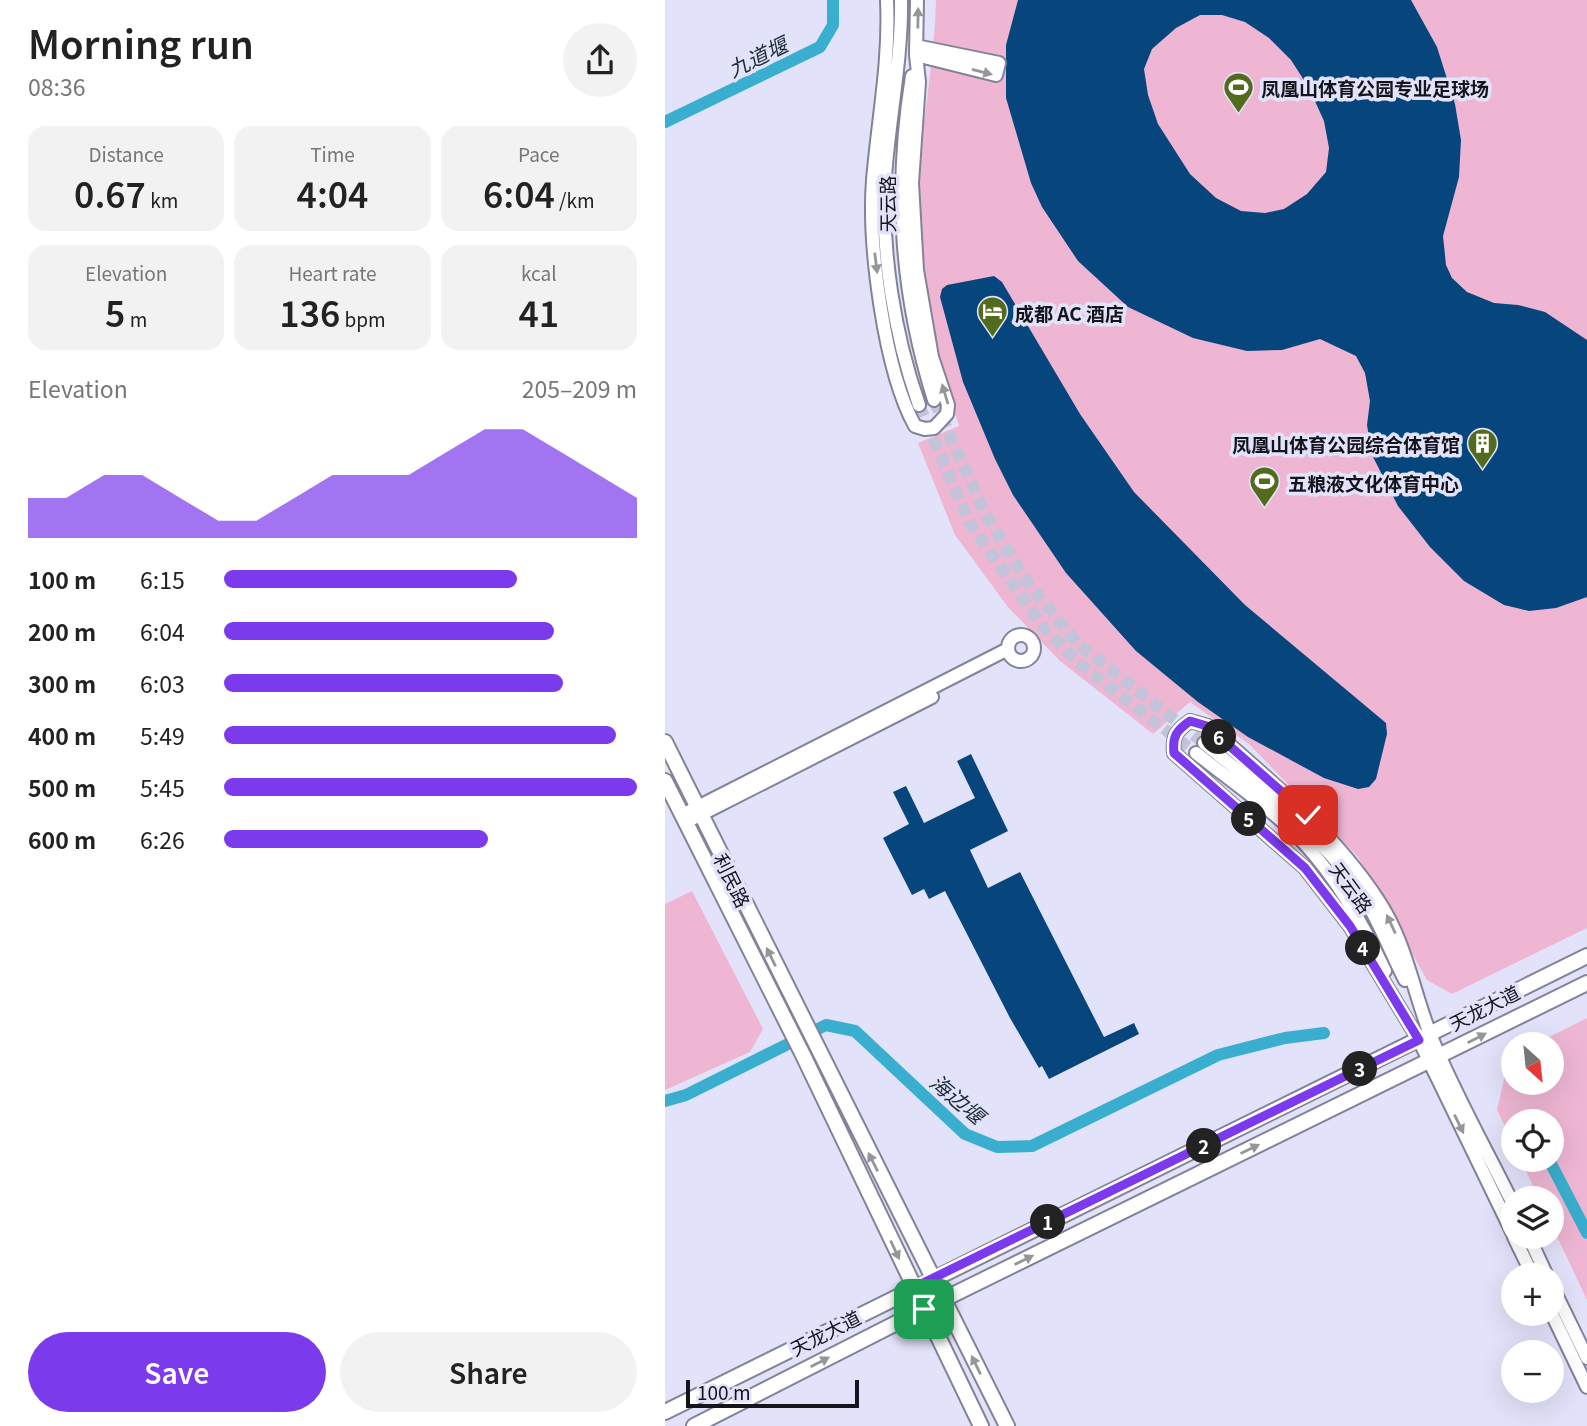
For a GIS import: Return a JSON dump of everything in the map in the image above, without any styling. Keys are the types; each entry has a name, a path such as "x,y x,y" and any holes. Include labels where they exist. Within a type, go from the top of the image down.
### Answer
{"main road":[{"name":"利民路","path":"665,741 795,1022"},
{"name":"利民路","path":"665,781 795,1022"},
{"name":"天龙大道","path":"665,1412 1587,956"},
{"name":"天龙大道","path":"694,1426 944,1299 1587,983"},
{"path":"795,1022 913,1288 981,1426"},
{"path":"810,1053 933,1278 1007,1426"}],"street":[{"path":"887,0 889,43 873,182 872,226 884,319 898,381 915,426 925,429 940,423 947,414 949,405 932,356 917,271 912,183 919,82 916,51"},
{"name":"天云路","path":"901,0 902,26 885,178 887,250 909,377 919,405"},
{"name":"天云路","path":"917,0 916,51 900,195 906,279 915,332 934,400"},
{"path":"916,51 999,63 996,75 916,51"},
{"path":"684,818 1010,653"},
{"path":"1425,1037 1350,926 1305,868 1174,753 1173,741 1178,729 1190,721 1207,726 1308,815 1350,860 1380,903 1395,932 1425,1037 1501,1208"},
{"name":"天云路","path":"1200,748 1297,820 1342,870 1369,908 1425,1037"},
{"path":"1435,1059 1503,1186"},
{"path":"1564,1311 1587,1358"},
{"path":"1558,1326 1587,1387"}],"shaded area":[{"name":"五粮液文化体育中心","path":"936,0 1587,0 1587,928 1452,994 1427,980 1358,857 1250,745 1190,702 1153,734 1060,661 1008,607 955,535 918,443 959,426 933,329 922,264 920,232 920,164"},
{"path":"692,891 763,1029 750,1052 665,1090 665,904"},
{"path":"1587,1018 1587,1300 1563,1249 1564,1186 1533,1186 1527,1172 1564,1172 1564,1109 1501,1109 1501,1118 1497,1110 1501,1092 1501,1096 1565,1096 1565,1032 1559,1032"}],"building":[{"path":"1018,0 1411,0 1437,47 1455,104 1461,140 1459,177 1443,236 1446,265 1452,278 1467,292 1494,303 1518,305 1545,312 1587,340 1587,597 1556,608 1529,611 1504,605 1464,581 1430,547 1398,506 1372,455 1367,425 1370,401 1365,373 1356,356 1320,339 1282,350 1247,351 1193,338 1128,307 1078,261 1042,207 1031,183 1006,98 1006,45","holes":["1200,15 1222,15 1245,22 1269,38 1291,60 1309,88 1324,121 1329,148 1326,172 1307,194 1284,209 1265,213 1241,211 1216,198 1190,174 1158,124 1148,95 1144,69 1152,49 1176,28"]},
{"path":"994,276 1002,282 1080,414 1134,492 1245,605 1386,723 1387,734 1376,779 1369,787 1358,789 1324,778 1248,737 1198,702 1136,651 1066,573 1013,495 995,459 963,382 940,297 942,289 947,285"},
{"path":"971,754 1008,831 970,850 988,888 1020,872 1104,1037 1134,1023 1139,1034 1049,1079 1042,1066 1039,1068 1010,1018 945,891 929,899 924,889 912,895 883,838 909,824 893,792 906,786 924,823 975,798 957,761"}],"waterway":[{"name":"九道堰","path":"665,122 820,47 833,25 833,0"},
{"name":"海边堰","path":"665,1101 686,1095 826,1025 855,1031 965,1134 997,1147 1032,1146 1218,1055 1285,1038 1324,1033"},
{"name":"海边堰","path":"1555,1172 1587,1233"}],"tunnel":[{"path":"934,400 985,513 1026,580 1077,643 1204,743"},
{"path":"919,405 969,522 1043,627 1082,666 1196,753"}],"place":[{"name":"凤凰山体育公园专业足球场","path":"1238,114"},
{"name":"成都 AC 酒店","path":"992,339"},
{"name":"凤凰山体育公园综合体育馆","path":"1483,470"},
{"name":"五粮液文化体育中心","path":"1265,509"}],"route":[{"path":"924,1309 913,1288 1419,1040 1350,926 1305,868 1174,753 1173,741 1178,729 1190,721 1207,726 1308,815"}]}
